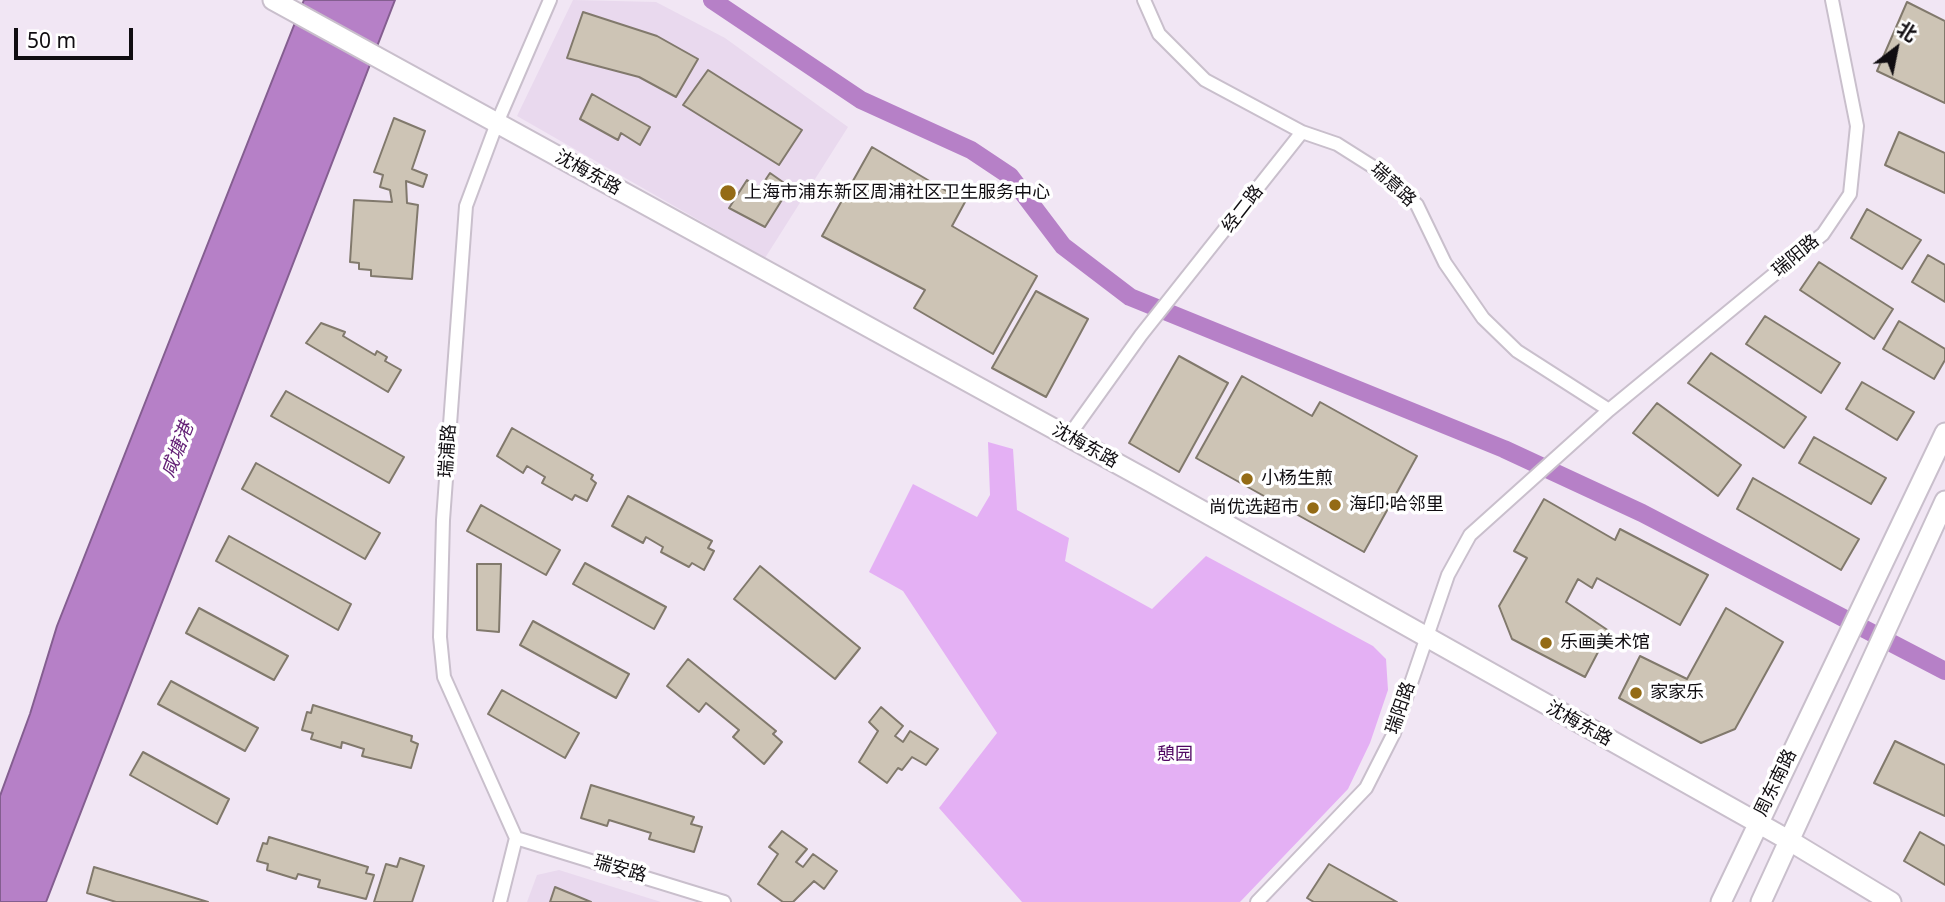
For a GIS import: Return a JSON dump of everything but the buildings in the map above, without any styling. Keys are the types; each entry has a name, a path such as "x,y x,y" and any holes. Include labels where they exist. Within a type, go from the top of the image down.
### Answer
{"street":[{"name":"沈梅东路","path":"273,0 1068,437 1790,841 1891,902"},
{"name":"瑞浦路","path":"516,838 444,677 439,637 443,520 466,206 497,123 550,0"},
{"name":"瑞意路","path":"1144,0 1159,34 1205,80 1302,132 1337,144 1386,175 1417,205 1445,264 1483,318 1517,351 1609,410"},
{"name":"瑞阳路","path":"1256,902 1366,789 1394,733 1448,575 1470,535 1609,410 1823,234 1850,194 1857,126 1832,0"},
{"name":"经二路","path":"1068,437 1142,335 1302,132"},
{"name":"周东南路","path":"1721,902 1756,823 1835,666 1873,580 1945,433"},
{"path":"1761,902 1945,501"},
{"path":"500,902 516,838"},
{"name":"瑞安路","path":"516,838 724,902"}],"shaded area":[{"name":"上海市浦东新区周浦社区卫生服务中心","path":"573,0 656,2 725,38 848,127 765,258 517,116"},
{"path":"559,870 661,902 527,902 537,875"}],"green space":[{"name":"憩园","path":"988,442 1013,449 1017,510 1069,538 1065,561 1152,609 1206,556 1373,646 1386,659 1388,690 1370,743 1348,789 1240,902 1022,902 939,808 997,733 903,591 869,572 913,484 977,517 990,495"}],"water":[{"name":"咸塘港","path":"304,0 395,0 46,902 0,902 0,796 30,714 57,626"}],"waterway":[{"path":"712,0 861,100 971,150 1010,176 1063,246 1130,297 1504,449 1642,513 1945,671"}],"place":[{"name":"上海市浦东新区周浦社区卫生服务中心","path":"728,193"},
{"name":"小杨生煎","path":"1247,479"},
{"name":"海印·哈邻里","path":"1335,505"},
{"name":"尚优选超市","path":"1313,508"},
{"name":"乐画美术馆","path":"1546,643"},
{"name":"家家乐","path":"1636,693"}]}
